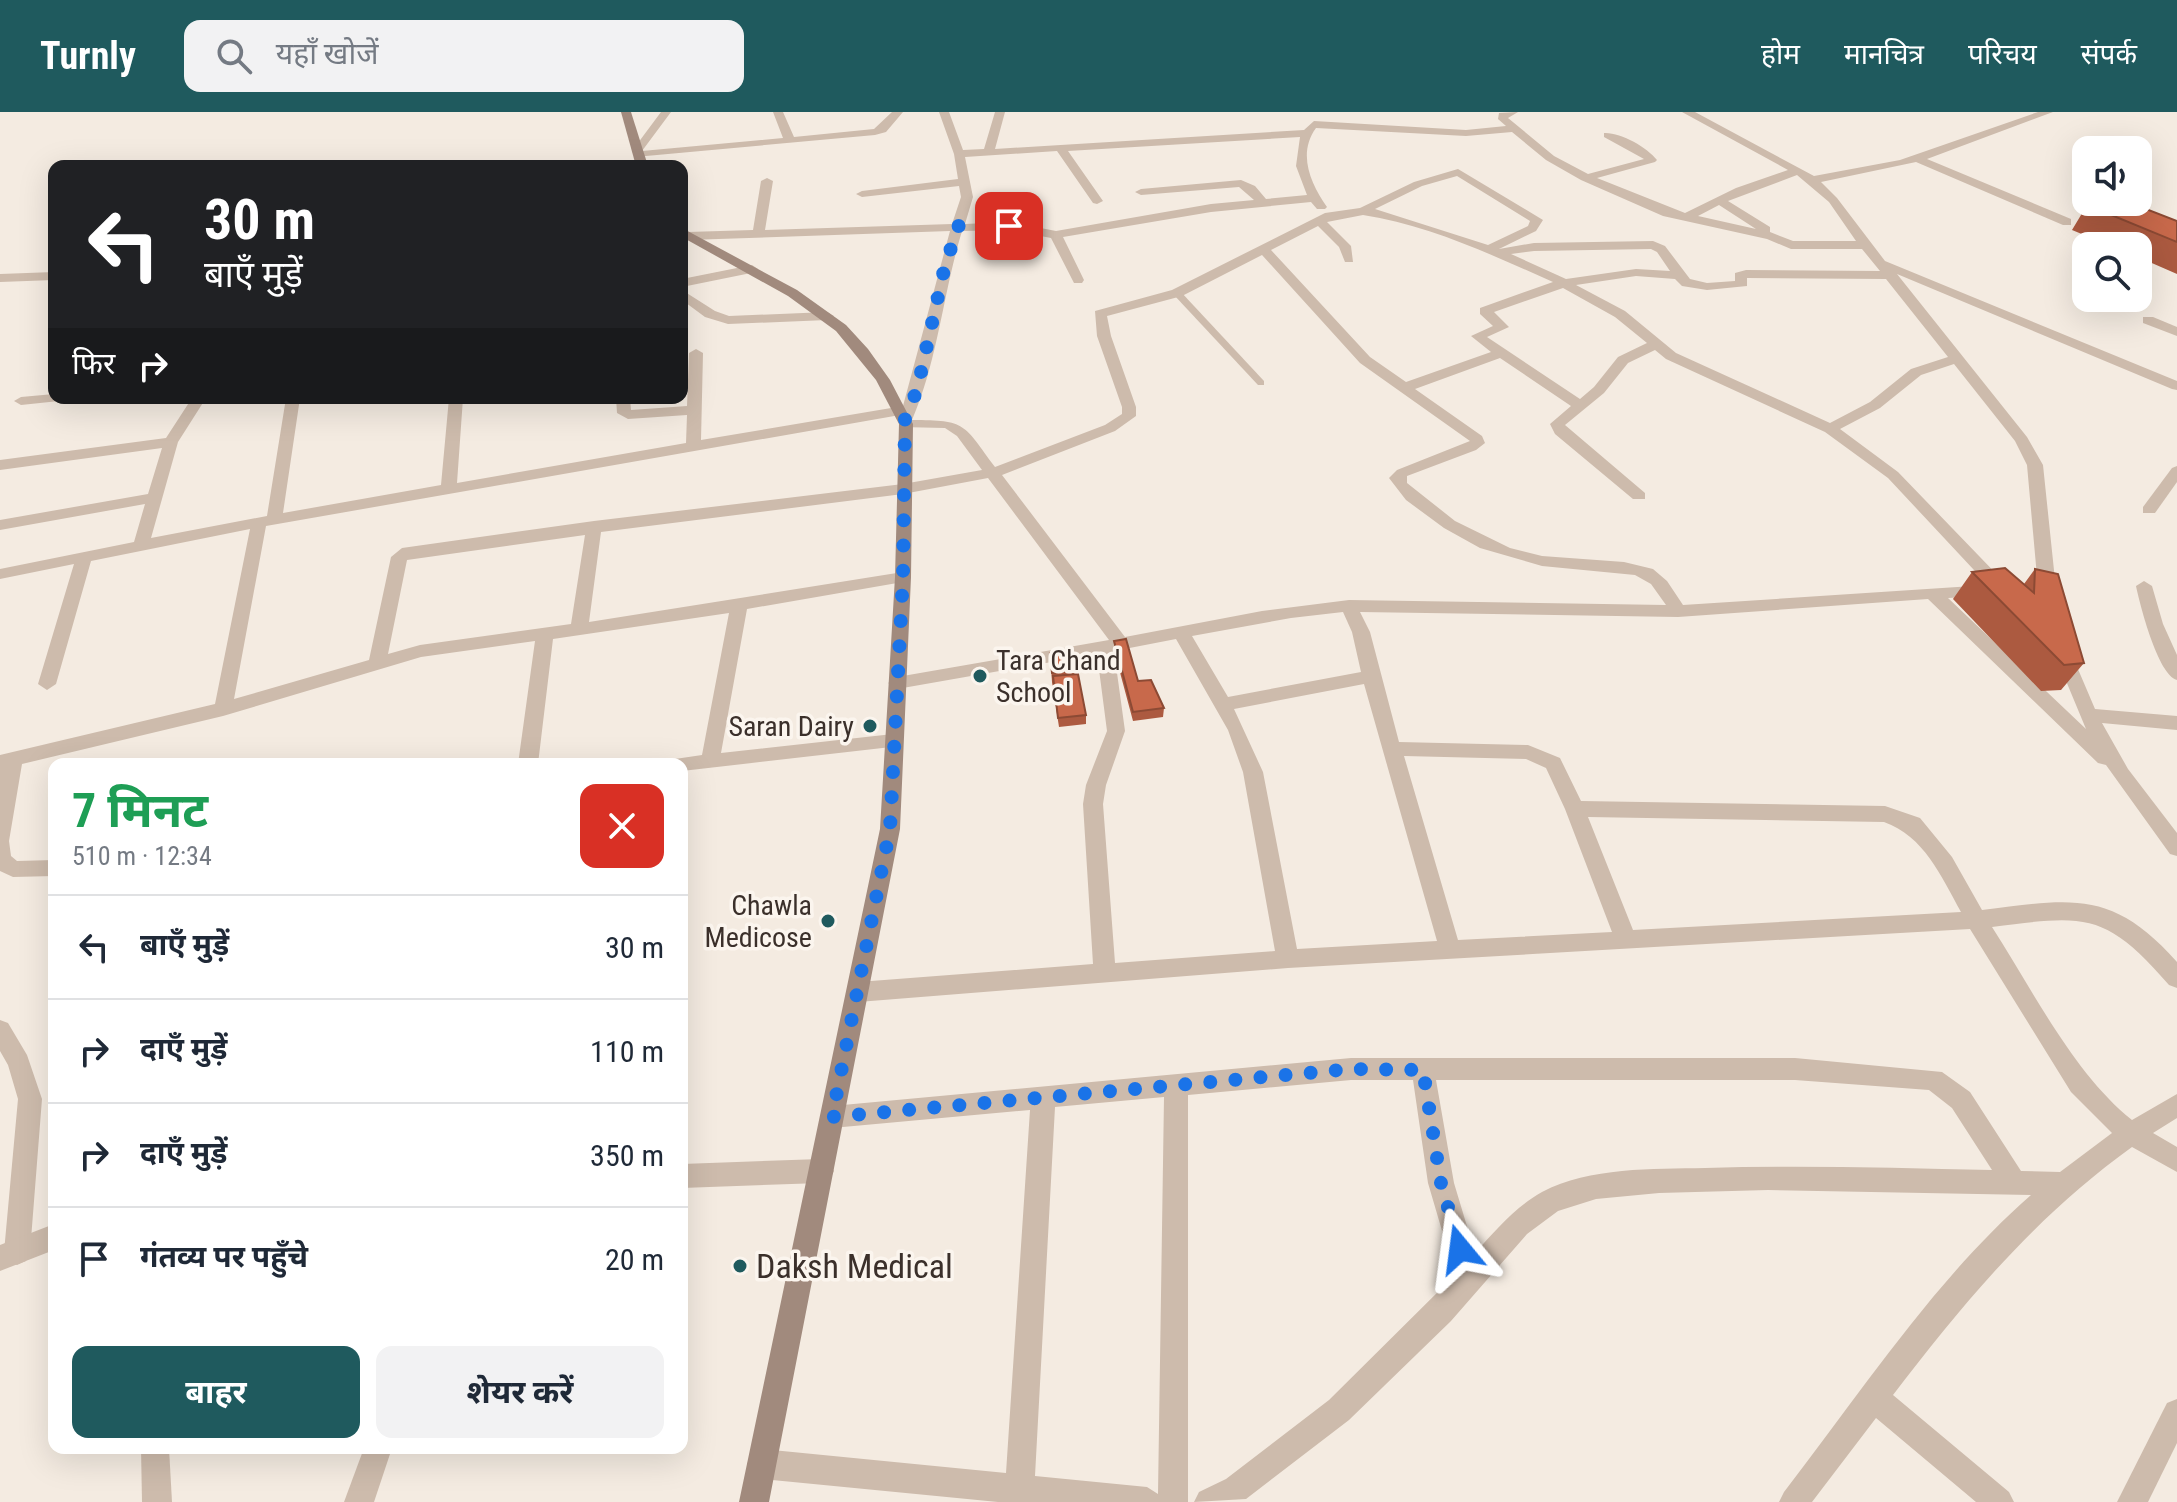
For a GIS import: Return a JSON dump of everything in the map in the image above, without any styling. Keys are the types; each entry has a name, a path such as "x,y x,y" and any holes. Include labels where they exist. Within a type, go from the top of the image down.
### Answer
{"main road":[{"path":"626,112 639,157"},
{"path":"688,236 810,302 827,316 858,344 904,417 903,577 890,829 754,1502"}],"street":[{"path":"639,157 666,112"},
{"path":"778,112 789,138"},
{"path":"904,417 917,390 944,270 967,197 959,154 944,112"},
{"path":"989,152 1000,112"},
{"path":"1316,112 1319,118 1310,129 1300,155 1302,172 1324,219 1345,246 1349,259"},
{"path":"1513,112 1502,116 1513,129 1550,158 1585,178 1640,203 1685,218 1771,236"},
{"path":"1687,112 1813,180 2022,440 2035,465 2024,586"},
{"path":"1813,180 1852,176 1918,159 2048,112"},
{"path":"639,157 789,138 875,132 882,130 894,113"},
{"path":"959,154 1310,129 1466,133 1513,129"},
{"path":"1585,178 1651,160 1646,154 1608,135"},
{"path":"1060,147 1097,201"},
{"path":"1918,159 2067,222"},
{"path":"1685,218 1719,200 1798,171"},
{"path":"377,664 399,557 424,547 903,489 993,473 1110,428 1129,416 1100,314 1177,293 1324,219 1363,211 1442,174 1467,174 1537,220 1532,228 1493,251"},
{"path":"759,233 767,181"},
{"path":"862,194 965,182"},
{"path":"1141,192 1241,183 1251,188 1261,201"},
{"path":"688,234 958,226 1023,227 1056,235 1261,201 1314,198"},
{"path":"1719,200 1771,236 1791,245 1868,245"},
{"path":"1363,211 1388,215 1493,251 1562,282 1620,314 1655,345 1696,369 1830,429 1893,475 2024,586 2053,625 2088,715 2121,774 2177,848"},
{"path":"1056,235 1078,280"},
{"path":"1493,251 1534,247 1653,245 1661,249 1680,276 1690,284 1734,285 1742,283 1739,276 1746,274 1886,268 2177,386"},
{"path":"1262,248 1365,360 1473,435 1478,443 1402,473 1397,478 1403,489 1466,535 1507,555 1541,562 1630,569 1649,574 1678,611"},
{"path":"688,282 752,269"},
{"path":"1581,406 1479,338 1502,327 1485,311 1562,282 1617,275 1680,276"},
{"path":"3,280 48,276"},
{"path":"688,298 710,314 728,320 827,316"},
{"path":"2148,320 2177,332"},
{"path":"1639,496 1557,427 1559,421 1581,406 1623,360 1655,345"},
{"path":"693,445 696,353"},
{"path":"1406,387 1502,353"},
{"path":"1830,429 1875,405 1916,372 1957,359"},
{"path":"21,401 48,399"},
{"path":"141,546 171,442 195,404"},
{"path":"223,709 292,404"},
{"path":"449,487 456,404"},
{"path":"623,404 624,413 628,415 694,410"},
{"path":"0,574 266,520 693,445 904,417 956,427 993,473 1113,646 1116,731 1094,789 1093,804 1105,974"},
{"path":"0,465 171,442"},
{"path":"2149,510 2177,471"},
{"path":"0,525 153,498"},
{"path":"579,630 594,526"},
{"path":"47,684 84,558"},
{"path":"48,868 13,869 1,860 7,760 223,709 451,645 579,630 903,577"},
{"path":"897,683 1113,646 1252,616 1349,606 1678,611 1934,595 2024,586"},
{"path":"2144,586 2154,624 2177,674"},
{"path":"1934,595 2121,774"},
{"path":"710,761 739,605"},
{"path":"1349,606 1361,632 1450,949"},
{"path":"1181,632 1237,730 1253,772 1288,959"},
{"path":"529,758 545,635"},
{"path":"1222,705 1372,676"},
{"path":"2088,715 2177,723"},
{"path":"688,763 893,741"},
{"path":"1393,749 1528,752 1553,763 1561,774 1625,938"},
{"path":"1575,809 1901,817 1913,824 1937,851 1976,920 2097,1108 2130,1135 2177,1160"},
{"path":"858,992 1288,959 1976,920 2076,908 2101,913 2125,925 2152,947 2177,978"},
{"path":"0,1030 27,1079 30,1099 8,1255 48,1239"},
{"path":"832,1117 1351,1069 1795,1069 1934,1080 1961,1100 2014,1183"},
{"path":"1423,1070 1441,1183 1469,1277"},
{"path":"1173,1502 1176,1086"},
{"path":"1020,1496 1043,1099"},
{"path":"1794,1502 1992,1252 2065,1184 2130,1135 2177,1105"},
{"path":"688,1176 821,1171"},
{"path":"1209,1502 1236,1489 1339,1410 1441,1311 1469,1277 1529,1217 1551,1201 1596,1187 1659,1181 1768,1178 2065,1184"},
{"path":"1875,1398 1999,1502"},
{"path":"2132,1502 2177,1413"},
{"path":"155,1454 157,1502"},
{"path":"359,1502 376,1454"},
{"path":"762,1464 1020,1496 1147,1502"}],"lane":[{"path":"1177,293 1261,383"}],"building":[{"path":"2152,211 2177,221 2177,242 2114,216 2152,216"},
{"path":"2005,568 2034,593 2035,569 2058,574 2084,663 2064,665 1972,572"},
{"path":"1126,639 1138,681 1151,680 1164,708 1133,712 1114,641"},
{"path":"1070,651 1077,670 1052,673 1050,653"},
{"path":"1078,674 1086,715 1058,718 1053,676"}],"place":[{"name":"Tara Chand School","path":"980,676"},
{"name":"Saran Dairy","path":"870,726"},
{"name":"Chawla Medicose","path":"828,921"},
{"name":"Daksh Medical","path":"740,1266"}],"route":[{"path":"1009,226 958,226 944,270 917,390 905,419 903,577 890,829 832,1117 1351,1069 1423,1070 1441,1183 1460,1249"}]}
